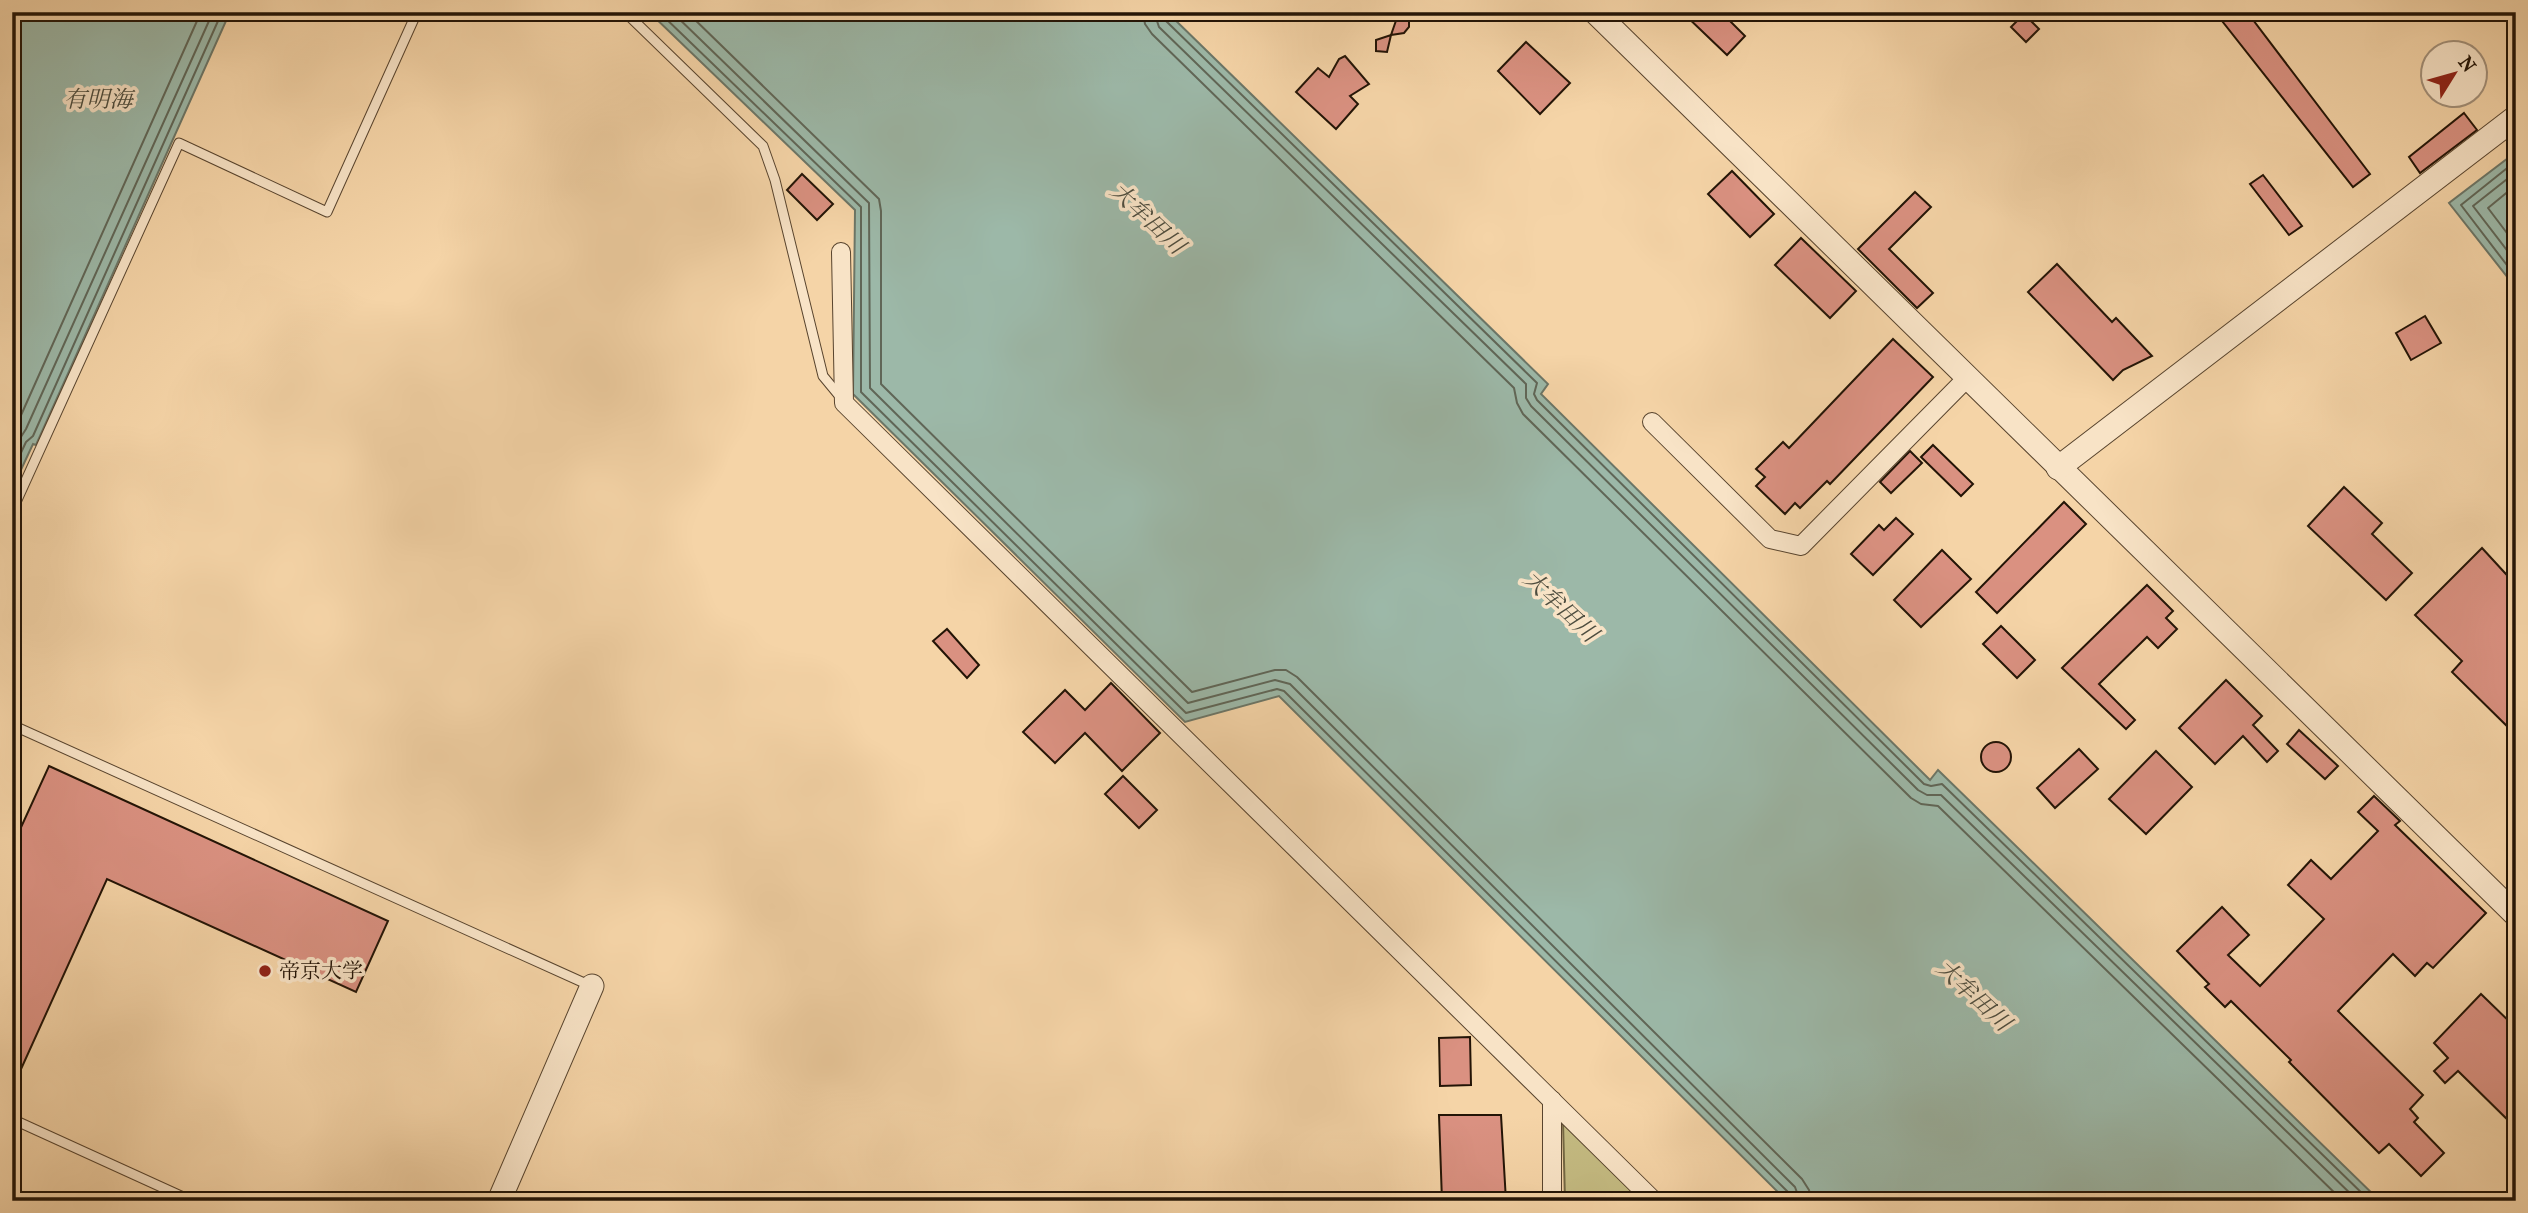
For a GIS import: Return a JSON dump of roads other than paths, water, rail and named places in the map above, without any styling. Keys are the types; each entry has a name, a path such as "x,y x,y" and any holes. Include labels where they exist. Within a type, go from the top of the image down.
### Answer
{"street":[{"path":"1595,12 2516,915"},
{"path":"2058,468 2516,117"},
{"path":"841,252 845,403 1654,1201"},
{"path":"1652,422 1770,539 1801,546 1968,377"},
{"path":"499,1201 592,986"},
{"path":"1552,1100 1552,1201"}],"lane":[{"path":"12,511 179,143 327,212 416,12"},
{"path":"625,12 764,146 775,180 823,376 845,403"},
{"path":"12,725 592,986"},
{"path":"12,1119 192,1201"}],"water":[{"name":"有明海","path":"12,12 230,12 36,445 33,444 12,489"},
{"name":"大牟田川","path":"649,12 1167,12 1548,384 1541,394 1930,780 1938,770 2380,1201 1787,1201 1279,696 1185,722 853,394 855,210"},
{"path":"2516,152 2516,288 2449,203"}],"place":[{"name":"帝京大学","path":"265,971"}]}
